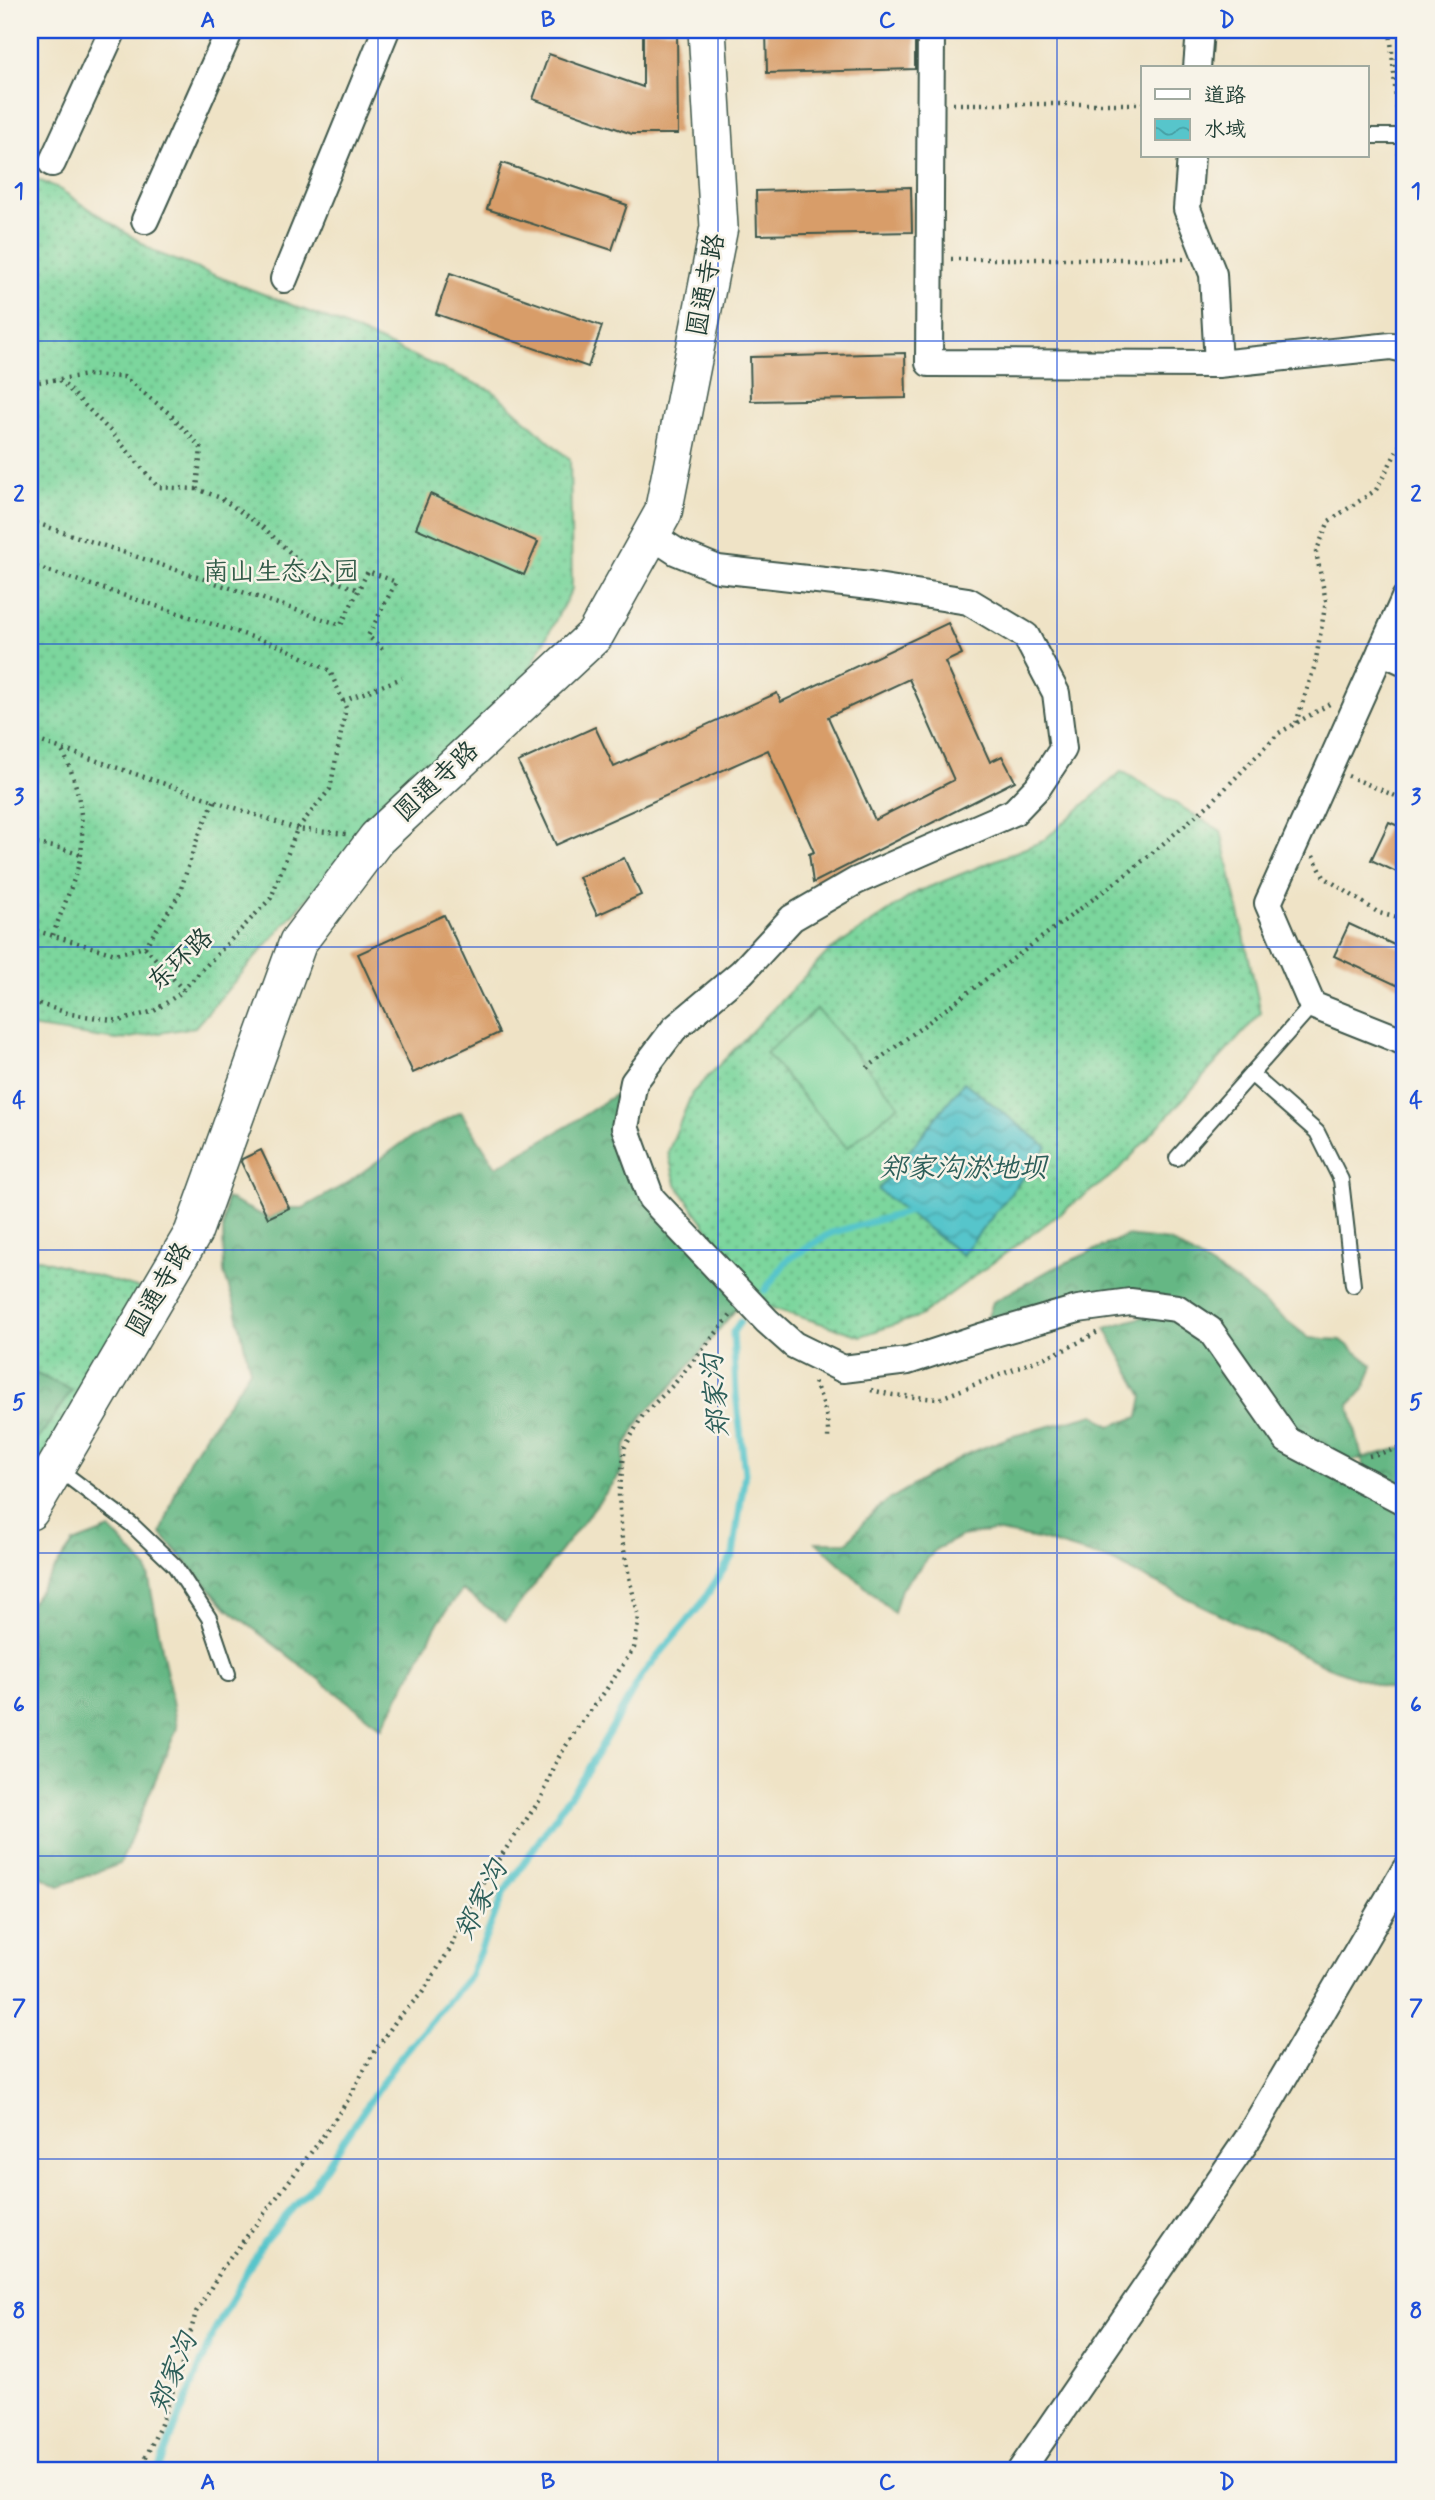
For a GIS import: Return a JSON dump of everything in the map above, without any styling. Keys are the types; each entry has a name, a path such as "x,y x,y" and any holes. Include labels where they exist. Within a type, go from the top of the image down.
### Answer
{"street":[{"path":"52,163 113,30"},
{"path":"145,220 230,30"},
{"path":"284,279 386,30"},
{"name":"圆通寺路","path":"30,1511 193,1233 298,942 377,838 595,635 663,513 719,226 706,30"},
{"path":"932,30 929,363 1218,364 1391,346 1405,349"},
{"path":"1198,66 1200,30"},
{"path":"1191,158 1187,209 1213,274 1218,364"},
{"path":"651,535 677,552 718,569 870,586 968,601 1026,636 1056,693 1063,749 1038,787 1014,812 856,881 792,918 742,972 674,1029 634,1082 625,1127 651,1198 745,1298 794,1345 843,1369 908,1361 1078,1309 1130,1302 1177,1308 1210,1330 1287,1440 1405,1502"},
{"path":"1405,598 1268,903 1312,1005 1405,1042"},
{"path":"1381,651 1405,662"},
{"path":"1021,2470 1247,2140 1405,1870"}],"lane":[{"path":"1368,136 1398,136"},
{"path":"1177,1158 1312,1005"},
{"path":"1251,1074 1317,1132 1341,1180 1353,1284"},
{"path":"56,1467 131,1524 175,1566 209,1618 228,1674"}],"path":[{"path":"931,104 1141,104"},
{"path":"930,259 1208,259"},
{"path":"30,376 39,382 87,374 124,377 170,414 201,448 197,489"},
{"path":"60,379 114,435 158,487 197,489 221,498 265,529 312,573 359,590"},
{"path":"30,397 39,382"},
{"path":"1295,724 1315,665 1326,601 1316,552 1329,521 1376,490 1405,436"},
{"path":"30,521 341,625 368,571 396,582 368,636 386,652"},
{"path":"30,565 282,647 330,671 343,701 402,678"},
{"path":"867,1069 1132,870 1212,802 1279,733 1367,682"},
{"name":"东环路","path":"30,1002 71,1014 119,1021 154,1011 183,990 271,898 298,829 330,789 346,708 343,701"},
{"path":"30,738 298,829 377,838"},
{"path":"53,935 81,855 81,808 69,762 61,749"},
{"path":"1328,768 1405,800"},
{"path":"30,929 115,954 145,947 179,895 196,842 214,800"},
{"path":"1300,831 1324,877 1379,913 1405,920"},
{"path":"30,843 81,855"},
{"path":"145,947 183,990"},
{"path":"140,2470 165,2413 197,2312 210,2289 224,2266 319,2142 398,2018 422,1993 450,1949 480,1886 542,1797 557,1760 634,1648 639,1616 622,1541 619,1495 625,1447 643,1415 675,1382 745,1298"},
{"path":"870,1390 938,1399 1066,1349 1105,1328"},
{"path":"794,1345 822,1397 828,1439"}],"green space":[{"name":"南山生态公园","path":"30,177 56,187 157,253 338,323 493,391 570,460 572,589 517,693 309,896 195,1027 117,1040 30,1027"},
{"path":"1122,771 1221,831 1261,1013 1118,1171 920,1316 861,1336 762,1305 676,1184 668,1152 692,1093 827,953 917,892 1043,841"},
{"path":"817,1009 899,1105 847,1148 766,1053"},
{"path":"634,1082 625,1127 651,1198 745,1298 675,1383 643,1415 625,1447 622,1472 506,1621 462,1590 439,1621 382,1728 228,1609 161,1534 189,1462 250,1370 236,1309 224,1273 223,1229 226,1198 268,1218 289,1208 303,1208 349,1182 405,1141 461,1112 496,1167 571,1124"},
{"path":"1126,1236 1170,1241 1238,1283 1309,1338 1341,1340 1373,1365 1365,1388 1349,1405 1362,1458 1405,1447 1405,1695 1328,1667 1109,1560 1038,1539 994,1531 962,1536 936,1549 901,1589 894,1613 816,1542 848,1542 866,1519 887,1501 965,1455 1010,1437 1094,1414 1110,1426 1139,1417 1143,1396 1105,1328 1146,1316 1174,1319 1210,1330 1130,1302 981,1337 993,1302 1050,1270","holes":["1362,1458 1367,1481 1336,1465"]},
{"path":"30,1256 144,1290 30,1481"},
{"path":"30,1371 72,1390 30,1451"},
{"path":"110,1529 147,1569 177,1728 120,1864 59,1886 30,1871 30,1604 73,1543"}],"water":[{"name":"郑家沟淤地坝","path":"964,1082 1047,1147 962,1255 878,1190"}],"building":[{"path":"643,30 677,30 678,134 632,134 533,99 549,54 643,87"},
{"path":"766,30 915,30 915,69 767,73"},
{"path":"502,163 627,205 612,250 487,209"},
{"path":"911,187 912,232 757,235 756,191"},
{"path":"450,273 602,326 588,367 436,314"},
{"path":"905,353 906,398 751,401 750,357"},
{"path":"430,494 538,542 524,575 416,528"},
{"path":"948,623 962,654 945,662 990,762 1002,756 1015,781 813,883 809,854 814,852 768,750 556,845 518,762 595,727 614,767 777,693 781,702","holes":["909,679 954,780 875,820 828,717"]},
{"path":"1389,822 1405,829 1405,876 1371,860"},
{"path":"624,858 641,895 597,915 579,877"},
{"path":"444,915 499,1033 413,1073 358,954"},
{"path":"1349,924 1405,950 1405,989 1334,956"},
{"path":"261,1150 289,1208 268,1218 241,1162"}],"waterway":[{"name":"郑家沟","path":"765,1290 787,1260 831,1233 907,1212"},
{"name":"郑家沟","path":"158,2470 212,2336 263,2242 315,2183 395,2064 470,1976 504,1892 588,1769 642,1675 699,1607 733,1555 745,1473 736,1394 733,1332 740,1322"}]}
